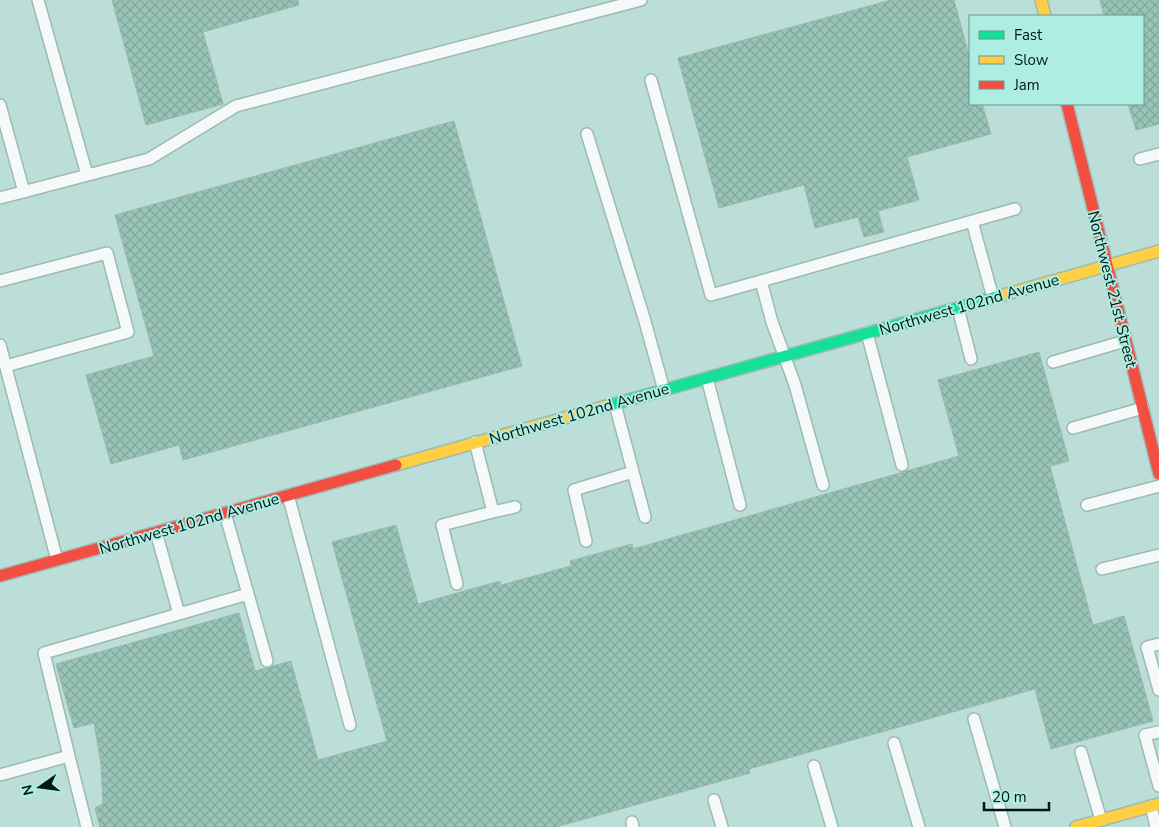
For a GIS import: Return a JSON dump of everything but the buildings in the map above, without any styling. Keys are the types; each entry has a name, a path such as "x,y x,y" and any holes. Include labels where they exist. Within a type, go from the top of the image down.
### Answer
{"street":[{"path":"1041,0 1045,15"},
{"name":"Northwest 21st Street","path":"1067,105 1159,474"},
{"name":"Northwest 102nd Avenue","path":"0,576 1159,251"},
{"path":"1081,826 1155,805"}],"lane":[{"path":"38,0 87,175"},
{"path":"0,198 148,159 236,106 641,0"},
{"path":"651,80 711,295 1015,209"},
{"path":"0,106 24,192"},
{"path":"587,134 644,318 664,390"},
{"path":"1140,159 1159,154"},
{"path":"972,221 993,298"},
{"path":"0,281 107,253 128,332 6,366"},
{"path":"761,281 772,322 795,385 823,485"},
{"path":"958,308 971,359"},
{"path":"867,333 902,465"},
{"path":"1053,362 1126,341"},
{"path":"0,345 57,560"},
{"path":"707,378 740,504"},
{"path":"615,404 646,517"},
{"path":"1073,428 1143,408"},
{"path":"476,442 493,512"},
{"path":"586,541 574,490 633,472"},
{"path":"1087,505 1159,486"},
{"path":"288,495 350,725"},
{"path":"457,584 442,525 515,507"},
{"path":"225,513 267,661"},
{"path":"156,532 179,614"},
{"path":"1102,569 1159,555"},
{"path":"87,827 44,653 248,594"},
{"path":"1159,644 1147,647 1159,690"},
{"path":"974,719 1005,827"},
{"path":"1159,732 1145,735 1159,786"},
{"path":"894,743 919,827"},
{"path":"1081,752 1102,820"},
{"path":"0,774 69,756"},
{"path":"814,766 832,827"},
{"path":"714,800 722,827"},
{"path":"1155,805 1156,827"}],"traffic: fast":[{"path":"607,406 1000,296"}],"traffic: slow":[{"path":"1041,0 1045,15"},
{"path":"1000,296 1159,251"},
{"path":"396,465 607,406"},
{"path":"1076,827 1159,804"}],"traffic: jam":[{"path":"1067,105 1159,474"},
{"path":"0,576 396,465"}]}
